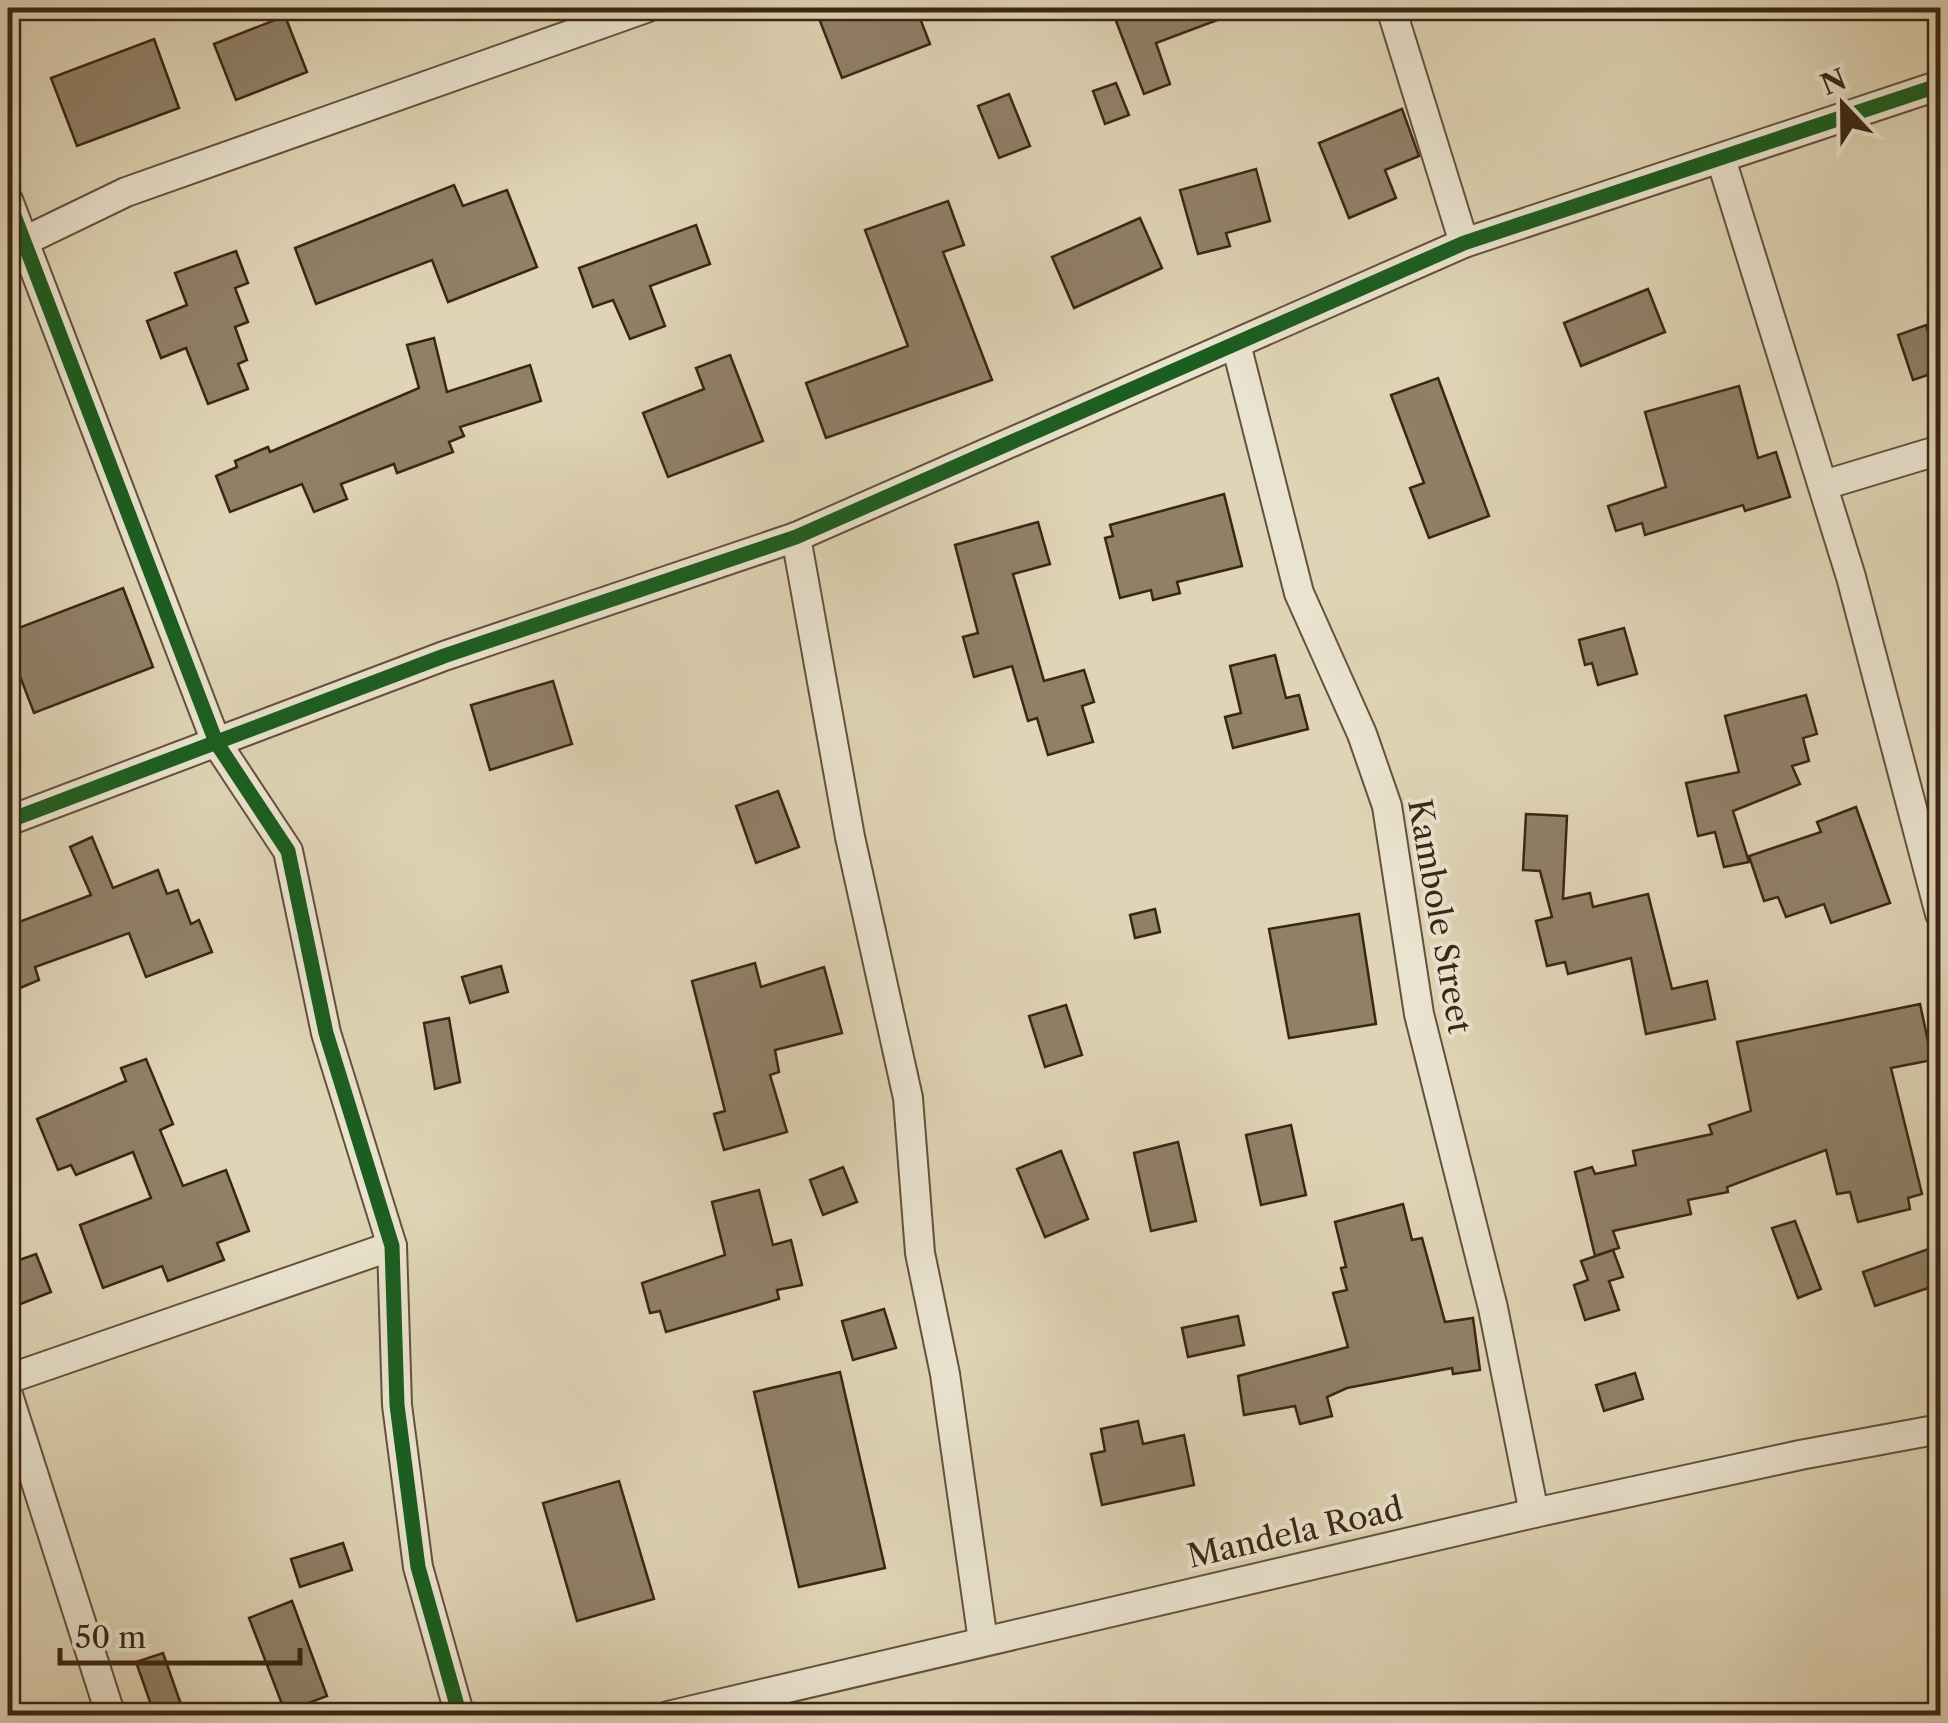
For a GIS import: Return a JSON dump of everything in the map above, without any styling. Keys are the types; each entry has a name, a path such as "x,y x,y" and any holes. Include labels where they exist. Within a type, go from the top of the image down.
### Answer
{"street":[{"path":"17,246 126,192 646,8"},
{"path":"1391,8 1464,243"},
{"path":"8,821 444,656 796,537 1464,243 1940,85"},
{"path":"1721,158 1824,485 1940,914"},
{"path":"8,200 17,246 216,742 288,851 326,1033 392,1246 397,1404 418,1567 460,1716"},
{"name":"Kambole Street","path":"1236,344 1300,594 1362,734 1387,806 1420,1014 1494,1308 1534,1514"},
{"path":"1824,485 1940,450"},
{"path":"796,537 850,837 908,1098 920,1253 944,1374 983,1642"},
{"path":"8,1380 392,1246"},
{"path":"8,1395 111,1716"},
{"name":"Mandela Road","path":"668,1716 1800,1454 1940,1430"}],"building":[{"path":"815,8 916,8 930,44 842,78"},
{"path":"1111,8 1244,10 1156,43 1170,84 1144,94"},
{"path":"285,16 307,72 236,100 214,44"},
{"path":"154,39 179,108 77,146 51,78"},
{"path":"1116,83 1129,115 1105,124 1093,91"},
{"path":"1009,94 1030,146 999,158 978,106"},
{"path":"1402,109 1419,156 1385,170 1396,198 1349,218 1319,143"},
{"path":"1256,169 1270,221 1226,233 1230,246 1198,254 1180,190"},
{"path":"454,185 463,206 507,190 537,267 448,302 432,260 316,304 295,248"},
{"path":"948,201 964,245 943,252 992,380 826,438 806,383 908,346 865,230"},
{"path":"1140,218 1162,268 1074,308 1052,257"},
{"path":"696,225 710,264 650,286 665,326 630,339 613,300 593,307 579,268"},
{"path":"236,251 248,283 235,288 248,322 235,327 247,360 238,364 248,389 208,404 186,348 161,358 147,321 187,305 175,273"},
{"path":"1648,289 1665,332 1581,366 1564,323"},
{"path":"1926,325 1940,371 1913,380 1898,335"},
{"path":"434,338 447,392 530,365 541,401 460,427 464,436 449,442 453,452 397,473 394,464 341,484 347,499 314,512 302,484 230,512 216,476 237,467 235,461 268,447 270,452 419,388 407,345"},
{"path":"730,355 763,441 668,477 643,413 704,389 696,368"},
{"path":"1438,378 1489,516 1429,538 1410,488 1424,483 1391,395"},
{"path":"1739,386 1758,458 1776,452 1790,497 1745,511 1743,505 1645,535 1642,523 1616,531 1608,506 1666,487 1645,412"},
{"path":"1224,494 1242,566 1177,582 1180,593 1153,600 1151,590 1120,598 1105,538 1113,536 1110,525"},
{"path":"1038,522 1050,564 1013,574 1044,681 1084,670 1094,702 1082,706 1093,742 1048,755 1037,718 1028,721 1012,666 974,677 963,637 978,633 955,545"},
{"path":"123,588 153,667 34,713 8,645 8,632"},
{"path":"1624,628 1637,674 1598,685 1592,663 1585,665 1579,640"},
{"path":"1275,655 1286,698 1299,695 1308,729 1233,748 1225,717 1241,713 1230,666"},
{"path":"553,681 572,744 490,770 471,705"},
{"path":"1806,695 1817,734 1803,738 1809,761 1792,766 1800,784 1733,811 1749,862 1724,867 1715,832 1698,836 1686,783 1739,772 1725,716"},
{"path":"778,791 799,847 756,863 736,806"},
{"path":"1856,807 1890,903 1831,923 1824,904 1786,917 1778,897 1764,901 1749,856 1821,832 1817,822"},
{"path":"1526,814 1567,816 1563,899 1590,893 1593,907 1648,894 1672,989 1707,981 1715,1019 1646,1034 1631,958 1568,974 1565,962 1547,966 1536,921 1552,917 1540,871 1523,870"},
{"path":"92,837 113,888 158,870 167,894 178,890 191,924 199,920 212,952 146,977 129,933 35,967 39,980 8,993 8,926 91,895 70,847"},
{"path":"1155,909 1160,932 1135,938 1130,915"},
{"path":"1359,914 1376,1024 1289,1038 1269,929"},
{"path":"755,963 761,987 824,967 842,1033 775,1050 779,1072 770,1075 787,1132 724,1150 714,1114 725,1111 692,981"},
{"path":"501,966 508,992 470,1003 462,977"},
{"path":"1920,1004 1932,1060 1891,1068 1922,1194 1908,1198 1910,1209 1858,1222 1850,1192 1837,1194 1826,1150 1727,1187 1728,1192 1688,1200 1691,1214 1613,1231 1619,1248 1595,1256 1575,1172 1592,1167 1595,1174 1636,1165 1633,1151 1712,1134 1709,1125 1751,1111 1737,1042"},
{"path":"1066,1005 1082,1055 1045,1067 1029,1016"},
{"path":"449,1018 460,1082 435,1089 424,1023"},
{"path":"146,1059 173,1124 160,1130 183,1186 226,1170 249,1231 217,1243 224,1260 168,1281 162,1266 103,1288 80,1225 151,1198 133,1152 76,1175 71,1165 58,1170 37,1119 126,1081 121,1068"},
{"path":"1291,1125 1306,1195 1261,1205 1246,1135"},
{"path":"1178,1142 1196,1221 1151,1231 1134,1153"},
{"path":"1061,1151 1088,1219 1045,1237 1017,1169"},
{"path":"843,1167 857,1202 823,1215 810,1180"},
{"path":"759,1190 773,1245 791,1240 802,1285 777,1290 779,1299 666,1332 660,1311 650,1313 642,1283 725,1255 712,1202"},
{"path":"1403,1204 1412,1240 1422,1238 1445,1322 1473,1318 1480,1370 1453,1374 1452,1368 1347,1388 1327,1397 1332,1416 1300,1424 1295,1406 1244,1415 1238,1376 1348,1347 1333,1293 1347,1290 1341,1268 1346,1267 1335,1222"},
{"path":"1795,1221 1821,1289 1798,1298 1772,1228"},
{"path":"1940,1245 1940,1284 1875,1306 1863,1272"},
{"path":"1613,1250 1623,1277 1609,1281 1619,1310 1585,1320 1574,1285 1588,1280 1581,1261"},
{"path":"36,1254 51,1292 8,1309 8,1264"},
{"path":"884,1309 896,1348 853,1360 842,1321"},
{"path":"1238,1316 1244,1345 1188,1357 1182,1328"},
{"path":"840,1372 885,1568 799,1587 754,1392"},
{"path":"1635,1373 1643,1399 1604,1411 1596,1385"},
{"path":"1138,1421 1143,1444 1184,1435 1194,1485 1102,1505 1091,1454 1105,1451 1101,1429"},
{"path":"619,1481 654,1599 577,1621 543,1503"},
{"path":"343,1543 352,1570 300,1587 291,1559"},
{"path":"292,1601 327,1696 285,1712 249,1618"},
{"path":"163,1653 185,1716 155,1716 136,1662"}],"cycle path":[{"path":"8,821 444,656 796,537 1464,243 1940,85"},
{"path":"8,200 216,742 288,851 326,1033 392,1246 397,1405 418,1567 460,1716"}]}
